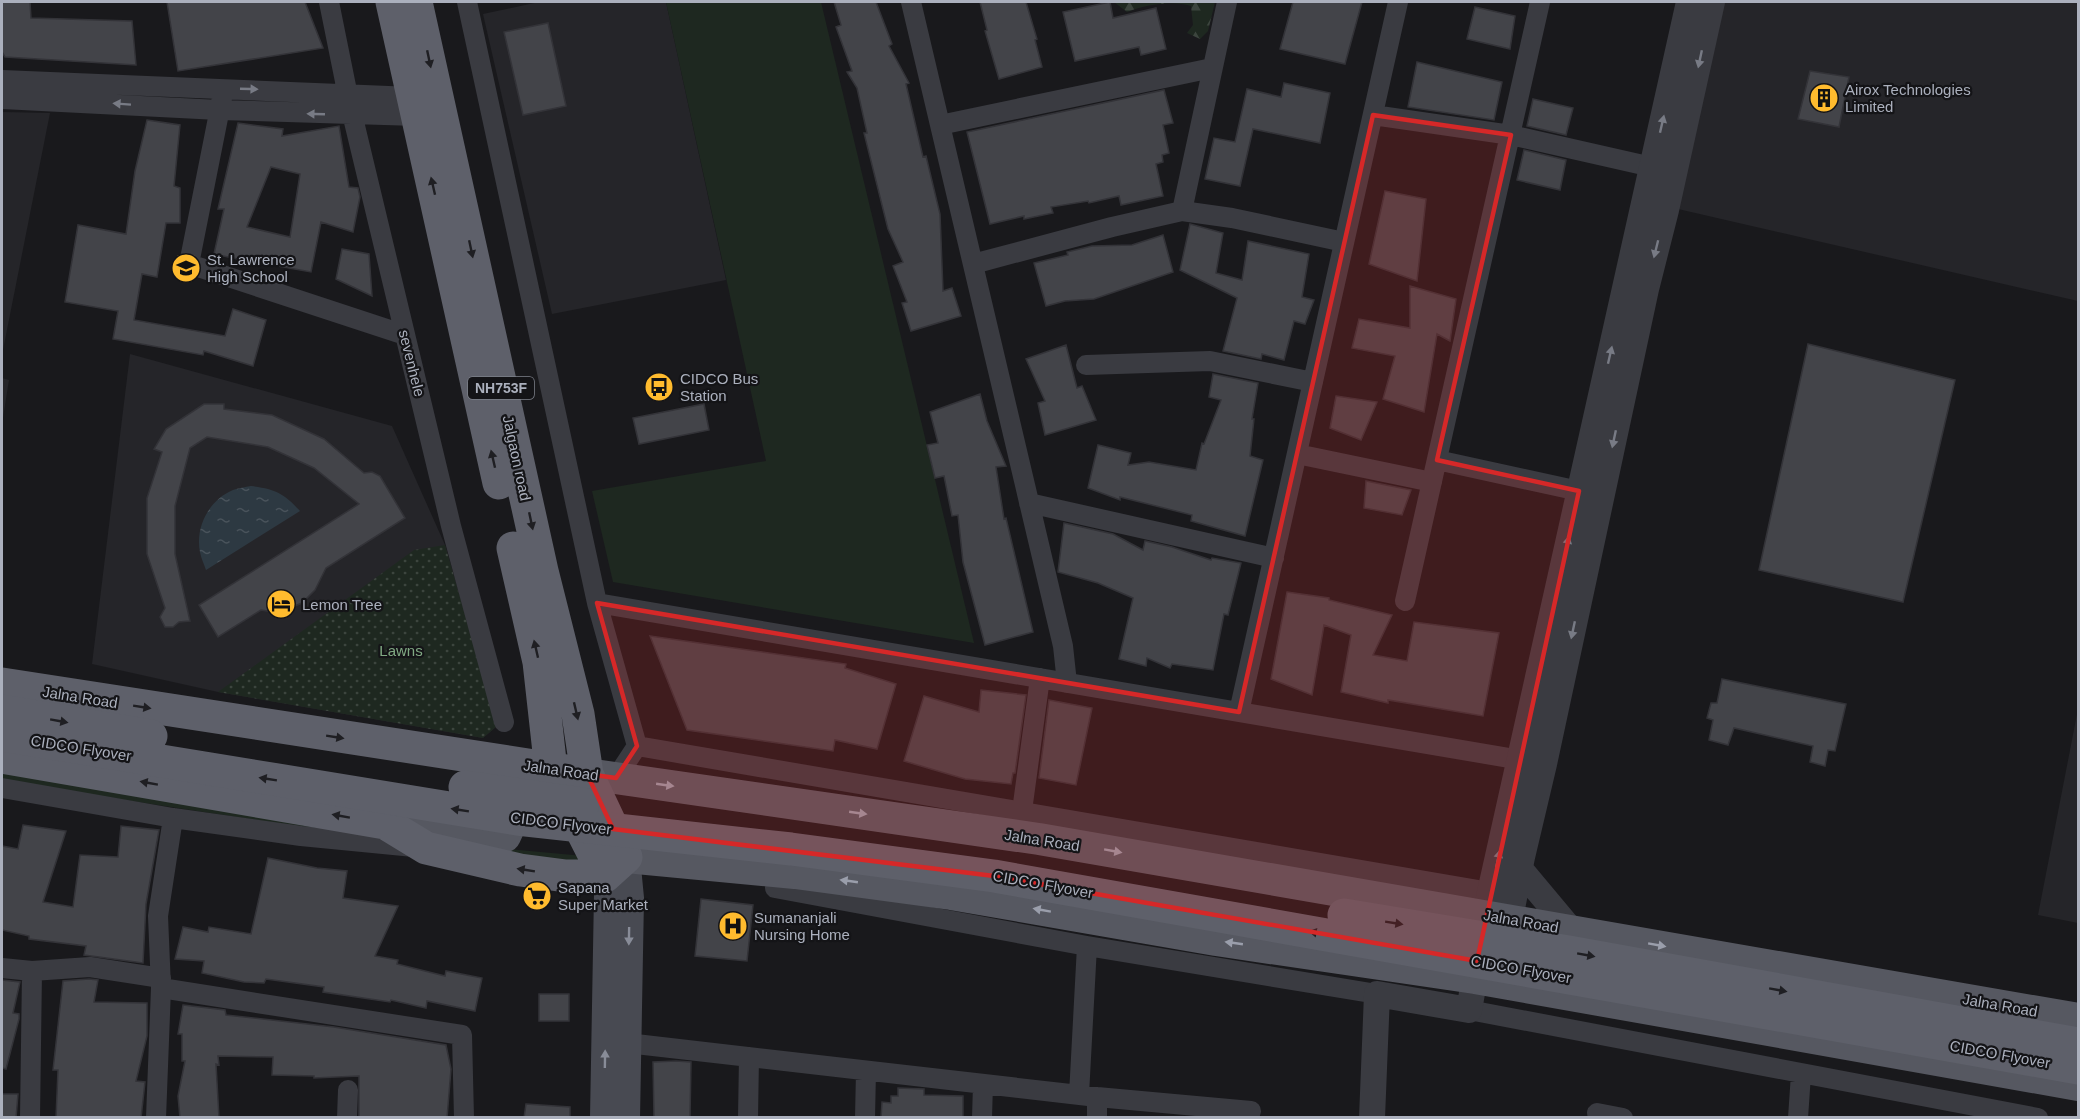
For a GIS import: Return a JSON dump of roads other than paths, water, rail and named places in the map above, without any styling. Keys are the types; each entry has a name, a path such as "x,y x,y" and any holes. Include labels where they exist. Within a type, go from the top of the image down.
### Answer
{"highway":[{"name":"Jalgaon road","path":"392,2 539,662 551,770"},
{"name":"Jalgaon road","path":"416,2 542,571 578,714 601,776 615,866"},
{"name":"Jalna Road","path":"2,684 601,776"},
{"name":"CIDCO Flyover","path":"2,711 501,793 953,851 1569,952 2079,1044"},
{"name":"CIDCO Flyover","path":"2,735 517,819 791,849 994,876 2079,1068"},
{"path":"2,757 385,823 426,848 520,870 566,876 615,866 551,770"}],"main road":[{"path":"385,823 464,838 487,839 505,836 511,823 513,784 510,771 501,762"},
{"name":"Jalna Road","path":"601,776 1039,839 1495,909 1571,930 2079,1019"},
{"path":"615,866 795,873 951,894 1216,940 1486,980 2079,1085"},
{"path":"615,866 630,898 626,1118"},
{"path":"604,1118 608,894 615,866"}],"street":[{"name":"sevenhele","path":"329,2 352,115 451,526 504,722"},
{"path":"467,2 597,603 637,746"},
{"path":"911,2 1062,646 1067,683"},
{"path":"1182,211 1227,2"},
{"path":"1239,712 1398,2"},
{"path":"1405,601 1540,2"},
{"path":"1495,909 1520,869 1532,762 1579,491 1689,2"},
{"path":"1469,1010 1486,980 1495,909 1666,210 1712,2"},
{"path":"940,125 1212,68"},
{"path":"2,80 347,93 415,106"},
{"path":"224,88 189,264 405,335"},
{"path":"2,99 352,115 415,106"},
{"path":"1373,115 1511,135 1652,167"},
{"path":"973,264 1182,211 1232,218 1344,242"},
{"path":"1086,365 1210,361 1313,382"},
{"path":"1297,454 1432,482"},
{"path":"1437,460 1579,491"},
{"path":"1029,503 1274,558"},
{"path":"597,603 1532,762"},
{"path":"1022,811 1040,678"},
{"path":"601,776 637,746 1022,811 1495,909"},
{"path":"2,788 173,818 301,836 426,848"},
{"path":"156,1118 161,983 158,916 173,818"},
{"path":"1520,869 1571,930"},
{"path":"776,888 1088,946 1469,1010 2038,1118"},
{"path":"1088,946 1088,1096 1096,1118"},
{"path":"2,968 32,971 90,967 161,983 462,1035 464,1118"},
{"path":"30,1118 32,971"},
{"path":"1372,1118 1377,994"},
{"path":"627,1043 1088,1096 1251,1111"},
{"path":"748,1118 749,1057"},
{"path":"865,1118 866,1071"},
{"path":"1798,1118 1801,1074"},
{"path":"982,1118 983,1084"},
{"path":"347,1118 348,1090"},
{"path":"1597,1113 1623,1118"}],"water":[{"path":"251,486 278,493 300,511 206,570 199,543 206,515 217,500 224,495 235,489"}],"place":[{"name":"Airox Technologies Limited","path":"1824,98"},
{"name":"St. Lawrence High School","path":"186,268"},
{"name":"CIDCO Bus Station","path":"659,387"},
{"name":"Lemon Tree","path":"281,604"},
{"name":"Sapana Super Market","path":"537,896"},
{"name":"Sumananjali Nursing Home","path":"733,926"}],"park label":[{"name":"Lawns","path":"401,650"}]}
